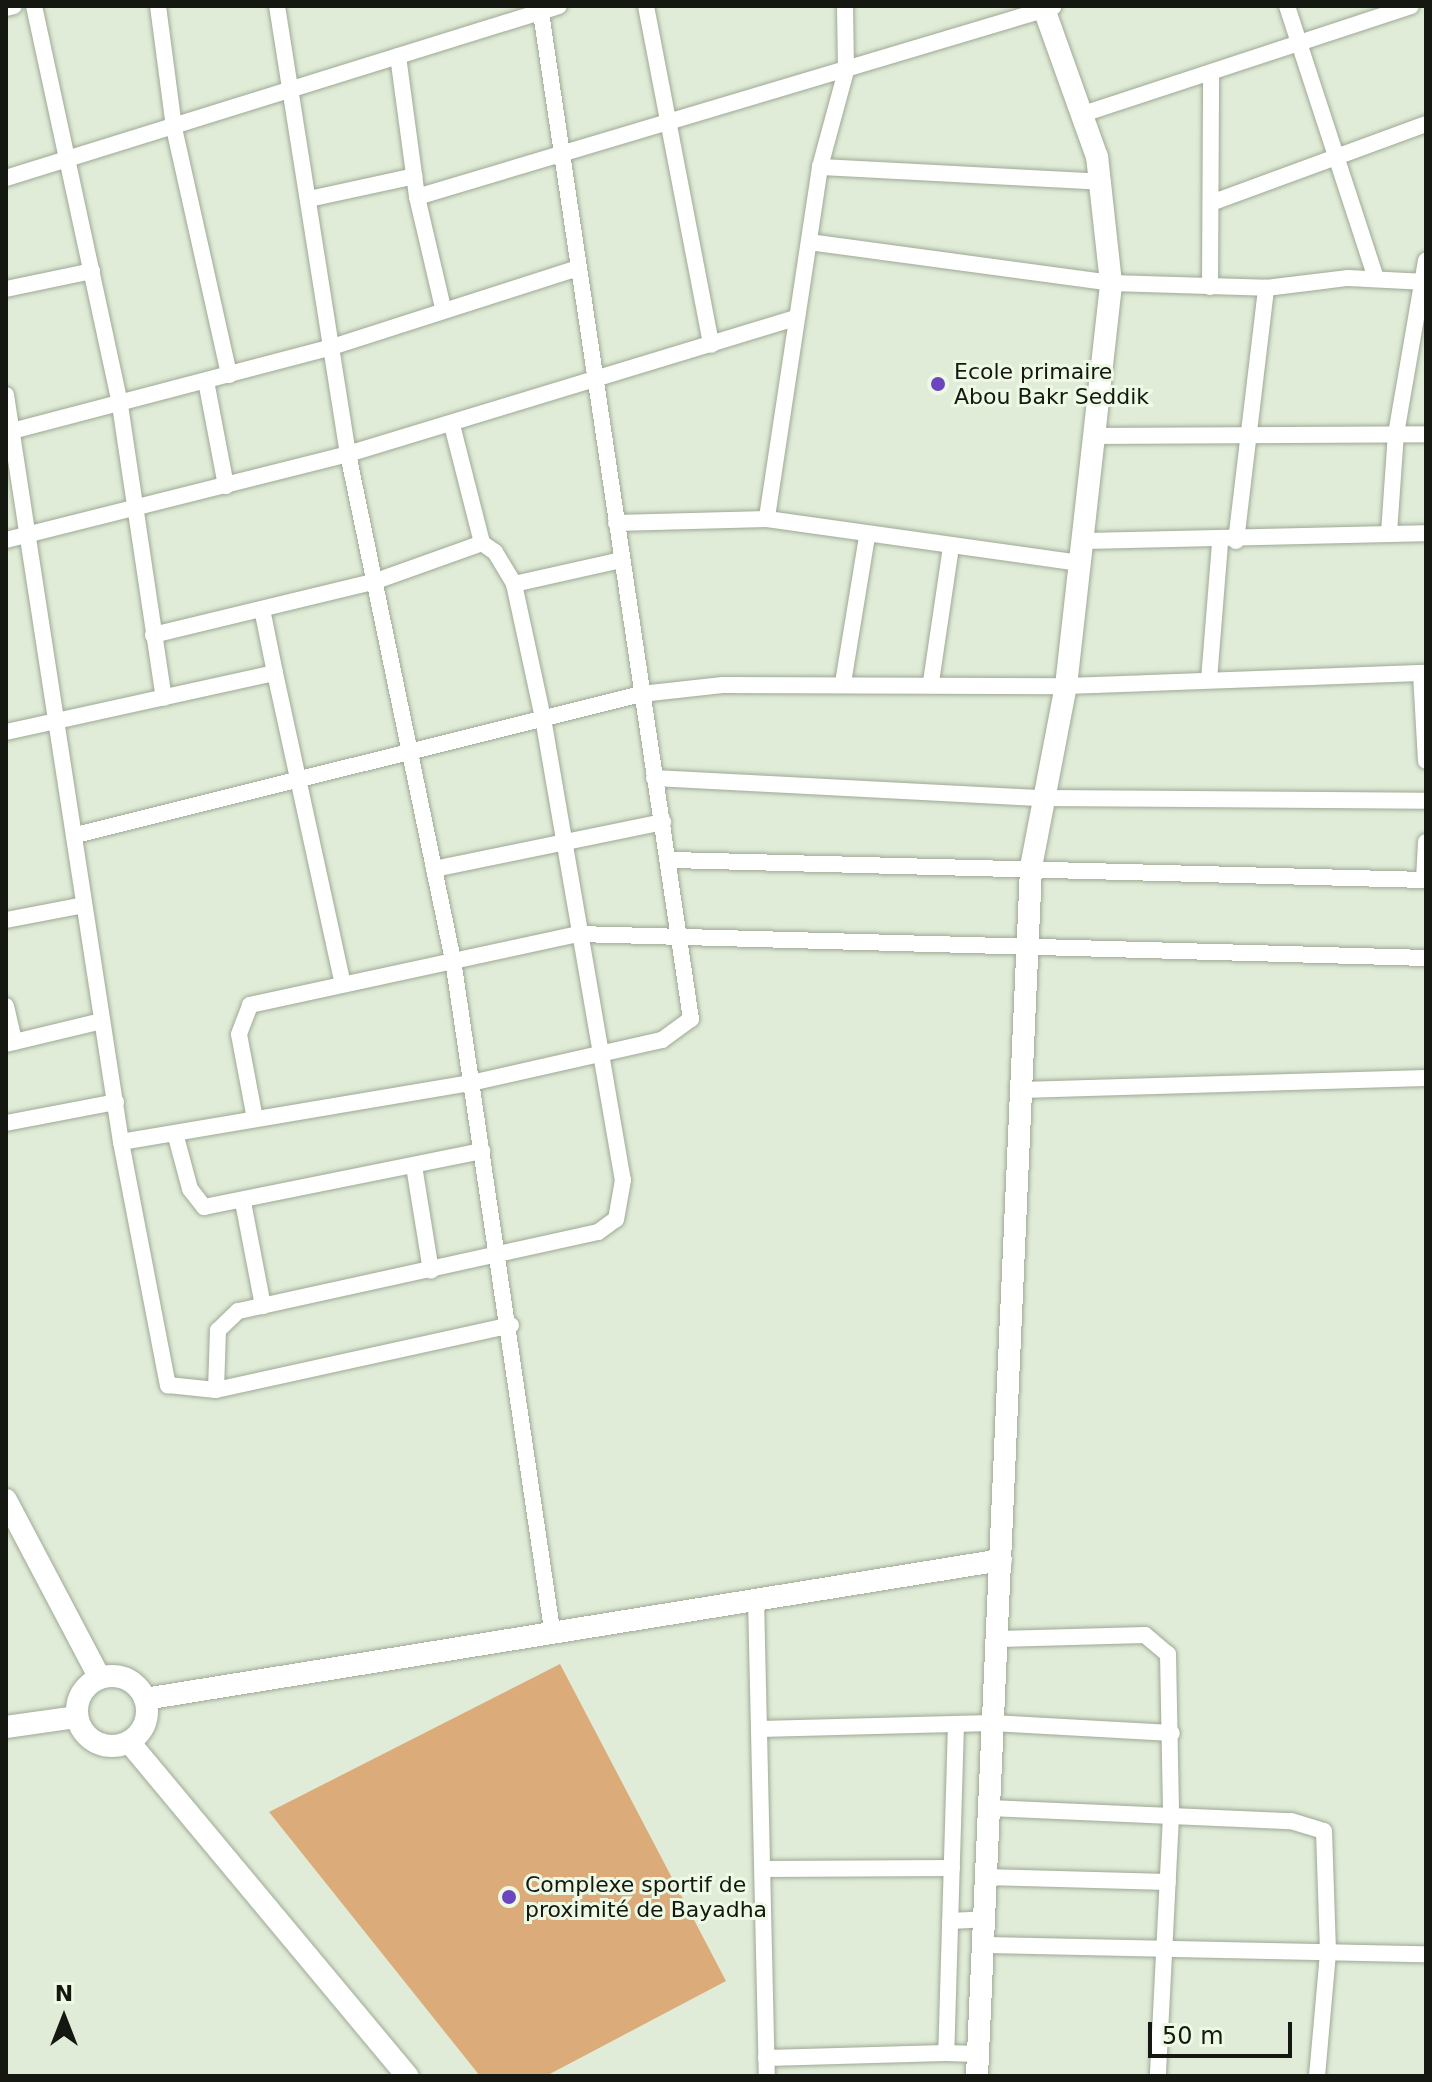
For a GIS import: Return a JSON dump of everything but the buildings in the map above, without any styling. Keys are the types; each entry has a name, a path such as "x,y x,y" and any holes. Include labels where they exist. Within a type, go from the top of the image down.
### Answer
{"street":[{"path":"6,8 14,6"},
{"path":"34,6 63,160 92,271 120,405 131,510 164,698"},
{"path":"158,6 174,128 229,375"},
{"path":"277,6 348,454 453,960 511,1325 553,1636"},
{"path":"6,178 174,128 541,8 559,6"},
{"path":"646,6 672,124 711,345"},
{"path":"767,519 820,167 846,71 845,6"},
{"path":"1287,6 1340,158 1376,278"},
{"path":"1083,114 1211,75 1411,6"},
{"path":"417,197 672,124 1047,7 1103,182 1111,283 1096,436 1066,686 1031,867 999,1639 992,1723 977,2065 946,2053 766,2058"},
{"path":"121,1142 471,1083 662,1040 691,1019 672,860 654,778 596,381 557,156 541,8"},
{"path":"398,56 417,197 443,308"},
{"path":"1210,287 1211,75"},
{"path":"1211,203 1426,124"},
{"path":"1407,132 1426,134"},
{"path":"820,167 1103,182"},
{"path":"309,199 415,176"},
{"path":"809,242 1111,283 1266,288 1376,278 1424,281"},
{"path":"1389,533 1396,434 1426,261"},
{"path":"12,431 332,347 443,308 578,268"},
{"path":"6,289 92,271"},
{"path":"1209,680 1266,288"},
{"path":"6,540 226,486 452,425 796,318"},
{"path":"206,381 226,486"},
{"path":"6,395 12,431 11,466 27,536 76,835 121,1142 163,1372 168,1385 216,1390 511,1325"},
{"path":"216,1390 223,1320 263,1306 500,1257 598,1232 616,1219 623,1180 596,1055 543,718 514,584 482,543 452,425"},
{"path":"1096,436 1426,434"},
{"path":"616,523 767,519 951,547 1082,552 1426,533"},
{"path":"843,683 867,536"},
{"path":"153,635 376,581 482,543"},
{"path":"931,682 951,547"},
{"path":"514,584 621,560"},
{"path":"262,609 296,784 343,984"},
{"path":"6,732 275,673"},
{"path":"76,835 296,784 410,750 641,694 843,683 1066,686 1424,674 1426,761"},
{"path":"654,778 1042,798 1426,801"},
{"path":"434,869 561,840 663,822"},
{"path":"672,860 1031,867 1425,880 1426,842"},
{"path":"6,920 84,905"},
{"path":"255,1119 242,1013 343,984 578,934 1426,958"},
{"path":"6,1006 10,1043 102,1021"},
{"path":"1021,1090 1426,1078"},
{"path":"6,1123 116,1102"},
{"path":"175,1133 194,1199 204,1207 243,1202 482,1151"},
{"path":"414,1166 431,1271"},
{"path":"243,1202 263,1306"},
{"path":"6,1500 100,1678"},
{"path":"145,1699 553,1636 756,1599 1001,1560"},
{"path":"756,1599 767,2076"},
{"path":"999,1639 1145,1635 1159,1641 1172,1682 1172,1733 1158,2076"},
{"path":"77,1717 84,1689 100,1678 127,1679 145,1699 146,1718 129,1742"},
{"path":"6,1727 77,1717"},
{"path":"77,1717 96,1743 129,1742"},
{"path":"760,1729 992,1723 1172,1733"},
{"path":"946,2053 956,1724"},
{"path":"129,1742 407,2076"},
{"path":"989,1808 1291,1821 1324,1831 1328,1953 1317,2076"},
{"path":"763,1869 952,1868"},
{"path":"985,1877 1168,1882"},
{"path":"950,1921 984,1919"},
{"path":"983,1945 1426,1954"}],"shaded area":[{"name":"Complexe sportif de proximité de Bayadha","path":"560,1664 726,1981 546,2076 480,2076 269,1812"}],"place":[{"name":"Ecole primaire Abou Bakr Seddik","path":"938,384"},
{"name":"Complexe sportif de proximité de Bayadha","path":"509,1897"}]}
